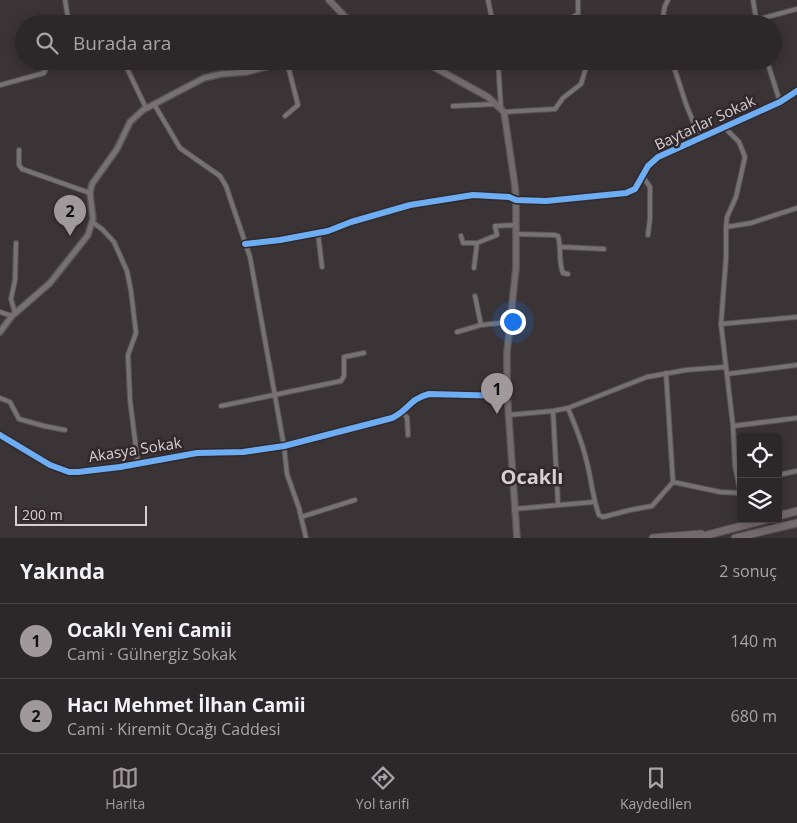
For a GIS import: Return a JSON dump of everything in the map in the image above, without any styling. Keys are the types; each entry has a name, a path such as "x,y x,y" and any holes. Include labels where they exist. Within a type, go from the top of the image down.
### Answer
{"highway":[{"path":"782,515 797,511"},
{"path":"696,538 754,523"},
{"path":"735,538 797,523"},
{"path":"653,538 721,532"}],"main road":[{"path":"330,0 344,15"},
{"path":"438,70 488,97 502,111 515,186 516,268 507,352 507,396 517,538"}],"street":[{"path":"65,0 68,15"},
{"path":"488,0 491,15"},
{"path":"578,0 578,15"},
{"path":"663,15 664,6 668,0"},
{"path":"754,0 756,15"},
{"path":"779,15 797,9"},
{"path":"0,85 44,73 45,70"},
{"path":"128,70 146,108"},
{"path":"0,332 13,315 50,282 88,235 92,222 90,193 92,184 117,149 130,122 146,108 204,78 255,70"},
{"path":"285,116 298,105 290,70"},
{"path":"499,70 502,111 555,109 563,98 581,84 585,70"},
{"path":"675,70 700,139"},
{"path":"770,70 780,102"},
{"name":"Baytarlar Sokak","path":"516,200 546,200 626,193 636,188 648,166 658,157 780,102 797,91"},
{"path":"154,104 180,148 220,176 226,186 250,257 284,446 286,474 306,538"},
{"path":"453,106 497,104"},
{"path":"725,128 739,142 745,157 736,197 726,228 726,258 721,324 735,466 738,478"},
{"path":"19,150 19,165 22,169 90,193"},
{"path":"643,177 650,187 648,235"},
{"path":"245,244 328,231 351,222 419,204 473,195 509,197 516,200"},
{"path":"726,228 751,223 797,208"},
{"path":"92,222 102,228 114,242 127,271 131,290 136,333 128,355 130,400 138,464"},
{"path":"461,236 463,243 477,243 497,234 495,226 516,225"},
{"path":"318,232 322,267"},
{"path":"516,234 555,234 558,236 562,247 561,269 563,273 568,274"},
{"path":"13,315 11,299 15,280 16,243"},
{"path":"474,268 477,243"},
{"path":"562,247 604,249"},
{"path":"474,296 481,325"},
{"path":"0,312 13,315"},
{"path":"721,324 797,317"},
{"path":"457,332 481,325 510,322"},
{"path":"221,406 340,381 344,376 344,357 364,353"},
{"path":"727,374 797,365"},
{"path":"508,414 568,408 647,377 725,366"},
{"path":"568,408 585,454 594,502 599,515 603,517 652,506 673,482 666,373"},
{"path":"408,435 407,417 402,413 418,396 428,394 507,396"},
{"path":"0,398 10,402 19,419 65,430"},
{"path":"553,411 558,504"},
{"name":"Akasya Sokak","path":"0,434 50,466 69,472 138,464 197,453 243,452 284,446 383,421 402,413"},
{"path":"732,426 797,418"},
{"path":"782,474 797,470"},
{"path":"673,482 737,494"},
{"path":"301,517 355,500"},
{"path":"514,509 594,502"}],"tunnel":[{"path":"747,523 750,538"}],"cycle path":[{"path":"245,244 328,231 351,222 410,205 473,195 546,201 626,193 635,189 648,166 658,157 780,102 797,91"},
{"path":"0,435 50,465 69,472 78,472 120,467 197,453 243,452 284,446 392,418 417,399 429,394 507,396"}],"place":[{"name":"Hacı Mehmet İlhan Camii","path":"70,236"},
{"name":"Ocaklı Yeni Camii","path":"497,414"}],"district":[{"name":"Ocaklı","path":"532,477"}]}
